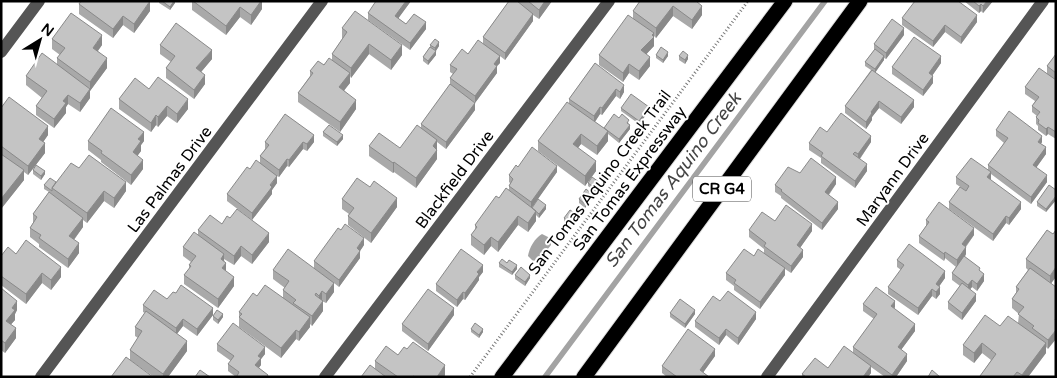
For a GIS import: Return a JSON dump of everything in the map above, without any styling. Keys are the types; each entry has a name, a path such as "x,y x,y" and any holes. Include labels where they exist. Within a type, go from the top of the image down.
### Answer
{"highway":[{"name":"San Tomas Expressway","path":"502,377 785,1"},
{"name":"CR G4","path":"584,377 860,1"}],"street":[{"path":"1,52 40,1"},
{"name":"Las Palmas Drive","path":"41,377 322,1"},
{"name":"Blackfield Drive","path":"325,377 609,1"},
{"name":"Maryann Drive","path":"766,377 1043,1"}],"path":[{"name":"San Tomas Aquino Creek Trail","path":"470,377 748,1"}],"shaded area":[{"path":"542,234 550,238 551,245 540,259 533,261 528,256 530,250"}],"building":[{"path":"81,1 150,1 134,24 123,16 113,29 79,4"},
{"path":"162,1 174,1 170,7"},
{"path":"193,1 261,1 251,15 240,7 226,26"},
{"path":"376,1 406,1 395,16 406,24 414,14 426,22 410,43 368,13"},
{"path":"509,1 517,1 533,14 505,53 483,37"},
{"path":"528,1 545,1 539,10"},
{"path":"640,1 696,1 702,6 692,20 673,6 656,28 633,11"},
{"path":"915,1 958,1 977,15 961,37 945,25 933,41 902,18"},
{"path":"973,1 987,1 983,6 981,4 979,6"},
{"path":"355,11 402,45 391,60 369,44 351,68 332,54 347,32 342,28"},
{"path":"71,13 102,35 93,48 107,58 90,82 57,58 65,48 52,39"},
{"path":"628,15 654,33 652,35 654,37 641,50 650,57 639,71 629,64 623,73 599,55"},
{"path":"892,19 904,28 886,53 874,44"},
{"path":"176,23 212,50 196,68 205,75 194,90 166,68 175,56 160,45"},
{"path":"914,37 941,56 929,73 933,76 923,90 892,67"},
{"path":"435,39 439,42 435,48 430,45"},
{"path":"478,40 500,56 494,64 497,66 475,96 450,78 457,69 450,65 462,49 468,54"},
{"path":"430,47 436,51 428,61 423,57"},
{"path":"661,47 668,52 663,60 656,55"},
{"path":"875,49 884,56 875,69 865,62"},
{"path":"683,51 688,55 685,60 679,56"},
{"path":"42,53 90,89 80,103 68,95 63,101 66,103 54,119 36,106 47,91 26,76"},
{"path":"1056,54 1056,73 1047,66"},
{"path":"329,58 350,73 339,87 356,100 340,122 298,93 313,73 310,71 318,61 324,65"},
{"path":"595,63 624,85 620,92 616,89 594,116 569,99"},
{"path":"1039,68 1056,80 1056,132 1048,127 1046,129 1038,123 1039,120 1036,117 1040,112 1032,106 1039,97 1025,87"},
{"path":"872,70 914,100 901,117 879,101 866,122 845,106"},
{"path":"158,77 188,99 177,114 167,106 158,117 156,115 151,123 119,99 135,78 149,89"},
{"path":"450,84 475,103 446,142 421,124"},
{"path":"631,94 649,107 639,121 621,108"},
{"path":"9,97 48,126 39,139 45,143 28,166 1,146 1,108"},
{"path":"567,102 608,131 597,146 581,134 573,144 596,161 585,176 538,141"},
{"path":"111,108 144,132 138,139 141,141 133,152 143,160 131,175 88,141"},
{"path":"1009,111 1042,136 1038,142 1046,147 1033,165 1047,175 1031,197 988,165 1008,138 996,130"},
{"path":"841,113 871,136 858,154 855,152 853,154 867,164 855,181 821,156 823,153 809,143 820,127 827,132"},
{"path":"285,114 314,135 307,144 303,142 279,170 260,156 269,145 265,142"},
{"path":"614,114 619,118 622,114 629,120 627,123 630,125 619,139 604,128"},
{"path":"329,125 343,135 337,142 323,132"},
{"path":"417,125 437,140 433,146 437,150 416,178 369,146 379,133 400,148"},
{"path":"532,147 557,166 531,202 509,186 513,179 509,175 516,165 518,167"},
{"path":"1,154 24,170 1,199"},
{"path":"89,155 126,182 114,198 104,191 87,213 52,188 71,163 79,168"},
{"path":"811,158 836,177 825,192 838,202 822,223 775,185 788,167 800,173"},
{"path":"971,158 991,172 987,177 1021,202 1009,218 1006,216 993,234 949,202 960,187 966,191 969,186 956,177"},
{"path":"256,160 277,176 270,185 272,187 252,213 227,194 247,167 250,169"},
{"path":"36,165 45,171 41,176 33,170"},
{"path":"592,177 599,182 595,188 588,183"},
{"path":"50,178 56,182 52,191 44,185"},
{"path":"357,178 370,187 374,181 397,198 371,233 348,216 354,208 342,199"},
{"path":"1049,185 1056,190 1056,196 1046,209 1037,202"},
{"path":"506,188 536,211 528,223 518,216 498,242 491,237 484,245 471,235 477,227 475,225 496,196 499,198"},
{"path":"586,189 592,194 585,204 579,199"},
{"path":"49,192 83,218 69,236 79,243 68,259 39,238 41,235 30,228 37,217 33,214"},
{"path":"538,199 546,205 539,214 532,208"},
{"path":"939,202 974,228 962,244 966,247 957,260 945,252 944,254 919,236 929,222 926,220"},
{"path":"786,205 812,224 797,245 803,250 791,266 764,246 766,243 749,230 762,212 775,221"},
{"path":"237,209 269,233 252,255 241,246 234,256 198,230 210,215 222,224 227,216 230,218"},
{"path":"570,210 576,214 570,223 564,218"},
{"path":"345,224 364,238 357,248 360,251 339,280 314,261 338,228 341,230"},
{"path":"1047,230 1053,234 1056,230 1056,267 1050,276 1026,259"},
{"path":"194,232 224,254 221,259 226,263 222,268 234,277 218,299 184,275 196,256 183,247"},
{"path":"26,240 61,267 51,280 42,273 26,294 1,276 1,256 8,247 16,254"},
{"path":"909,244 945,271 936,284 940,287 936,292 932,289 918,308 888,287 904,265 897,260"},
{"path":"288,249 334,283 326,294 322,291 319,296 316,293 315,295 323,301 312,316 293,303 296,300 283,290 289,281 273,270"},
{"path":"461,249 483,265 477,272 479,274 465,293 463,292 457,300 436,284"},
{"path":"744,249 754,256 758,249 785,268 760,302 734,283 736,280 726,273"},
{"path":"964,256 980,268 979,270 984,274 977,284 972,280 968,285 952,273"},
{"path":"502,259 507,263 509,260 517,265 512,272 499,263"},
{"path":"521,267 530,275 525,282 515,275"},
{"path":"1030,268 1056,287 1056,330 1048,340 1018,314 1024,307 1012,299 1019,289 1016,287"},
{"path":"962,283 976,294 962,313 948,302"},
{"path":"181,285 213,308 197,329 183,319 176,328 143,305 154,290 167,299 173,292 176,293"},
{"path":"265,285 310,317 299,332 296,330 281,348 239,317 242,314 239,312 253,293 257,296"},
{"path":"876,287 895,301 891,306 915,324 898,347 907,354 892,375 853,347 877,314 863,304"},
{"path":"1,288 17,301 12,308 15,310 6,321 16,328 5,343 1,340"},
{"path":"428,289 454,308 428,344 402,324"},
{"path":"728,291 756,312 738,338 726,329 719,338 695,321 713,296 720,301"},
{"path":"680,299 695,310 685,324 670,313"},
{"path":"217,310 223,314 218,320 213,316"},
{"path":"146,311 187,341 163,374 130,350 142,331 135,327"},
{"path":"985,315 1000,326 1008,316 1046,343 1022,375 1017,372 1013,377 980,377 996,354 982,343 974,353 963,345"},
{"path":"233,323 265,347 258,356 261,358 255,365 268,375 267,377 238,377 239,372 228,364 234,356 217,344"},
{"path":"475,323 483,329 479,335 471,329"},
{"path":"688,329 715,349 700,370 709,377 677,377 662,366"},
{"path":"413,342 445,365 437,377 398,377 375,361 386,346 398,355 404,347 407,349"},
{"path":"844,346 871,366 863,377 806,377 802,374 815,358 828,368"},
{"path":"126,357 153,377 111,377"},
{"path":"370,365 386,377 361,377"},
{"path":"200,370 210,377 195,377"},
{"path":"932,370 940,377 928,377"}],"waterway":[{"name":"San Tomas Aquino Creek","path":"545,377 825,1"}]}
